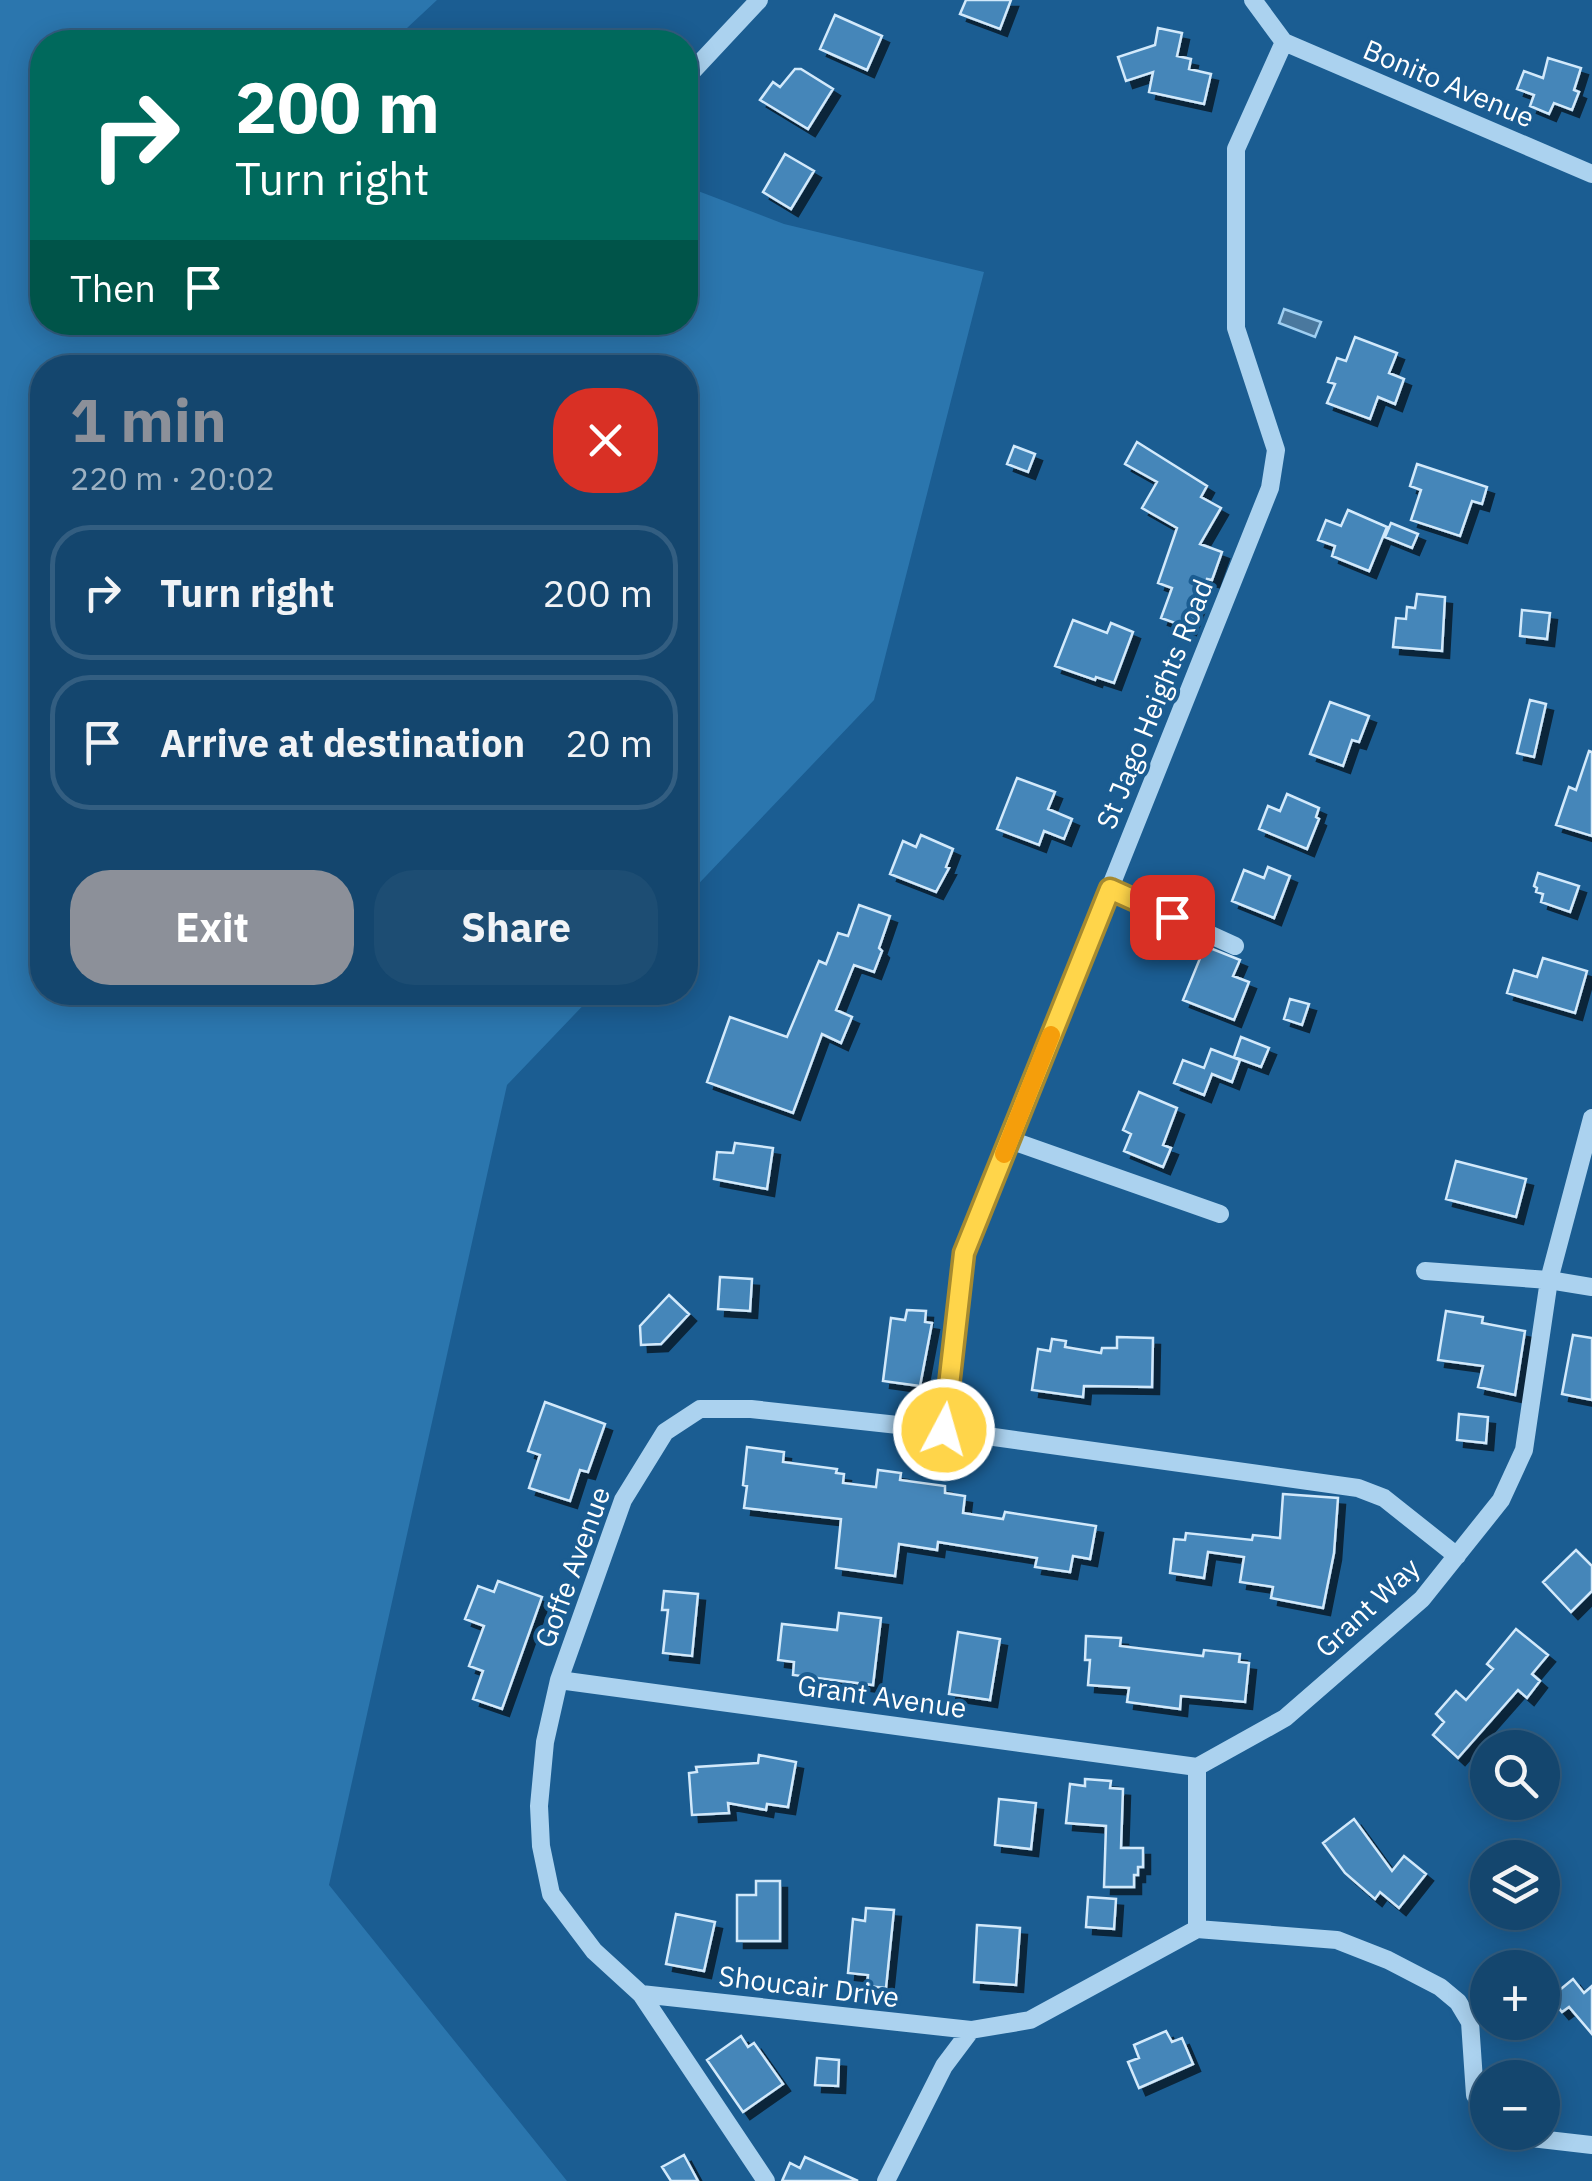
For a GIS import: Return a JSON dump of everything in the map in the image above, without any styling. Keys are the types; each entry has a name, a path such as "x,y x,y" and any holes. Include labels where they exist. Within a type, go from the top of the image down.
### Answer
{"street":[{"path":"698,65 759,0"},
{"path":"1253,0 1284,42"},
{"name":"Bonito Avenue","path":"1284,42 1592,174"},
{"name":"St Jago Heights Road","path":"944,1430 964,1253 1270,488 1276,450 1236,328 1236,148 1284,42"},
{"path":"1110,889 1234,946"},
{"path":"1550,1280 1592,1118"},
{"path":"1010,1140 1220,1214"},
{"path":"1424,1270 1592,1287"},
{"name":"Grant Way","path":"1197,1766 1285,1718 1422,1598 1501,1500 1524,1450 1550,1280"},
{"name":"Goffe Avenue","path":"766,2181 641,1994 594,1951 551,1894 541,1846 539,1806 545,1742 560,1680 623,1500 664,1432 700,1409 721,1407 944,1430 1358,1488 1384,1498 1458,1556"},
{"name":"Grant Avenue","path":"560,1680 1197,1766"},
{"path":"1197,1766 1197,1928 1338,1940 1388,1960 1458,2002 1470,2022 1473,2060"},
{"name":"Shoucair Drive","path":"641,1994 970,2030 1030,2020 1197,1928"},
{"path":"886,2181 944,2066 970,2030"},
{"path":"1560,2141 1592,2145"}],"shaded area":[{"path":"0,0 437,0 405,30 30,30 30,335 698,335 698,191 784,224 984,272 874,700 698,884 698,355 30,355 30,1005 584,1005 507,1085 329,1885 567,2181 0,2181"},
{"path":"1284,309 1321,322 1315,337 1279,323"}],"building":[{"path":"966,0 1011,0 1000,29 960,14"},
{"path":"835,15 882,36 867,70 820,49"},
{"path":"1158,28 1182,33 1177,56 1191,59 1189,69 1211,74 1204,104 1149,92 1153,72 1126,81 1118,57 1155,45"},
{"path":"1548,58 1581,68 1574,90 1579,92 1572,110 1554,103 1549,114 1530,106 1534,95 1517,89 1524,71 1543,78"},
{"path":"795,69 833,89 808,129 760,100 773,82 780,87"},
{"path":"785,154 814,171 791,209 763,192"},
{"path":"1355,337 1397,353 1389,373 1404,379 1395,404 1378,397 1370,419 1327,403 1335,384 1328,382 1337,358 1346,361"},
{"path":"1137,442 1207,486 1201,497 1221,508 1200,544 1222,552 1212,580 1207,579 1189,628 1161,618 1172,588 1158,583 1177,528 1142,508 1157,482 1125,464"},
{"path":"1014,446 1035,454 1028,472 1007,464"},
{"path":"1417,464 1487,487 1482,504 1472,501 1460,536 1411,520 1421,490 1410,486"},
{"path":"1348,510 1387,527 1369,571 1332,556 1335,546 1318,540 1326,520 1341,526"},
{"path":"1391,523 1418,534 1412,548 1385,537"},
{"path":"1417,594 1445,597 1442,651 1393,647 1396,618 1406,619 1407,607 1415,608"},
{"path":"1522,610 1550,613 1547,639 1520,636"},
{"path":"1073,620 1107,633 1111,623 1133,632 1114,683 1055,666"},
{"path":"1530,700 1546,704 1534,757 1517,753"},
{"path":"1330,702 1369,716 1359,742 1352,740 1343,766 1310,754"},
{"path":"1589,751 1592,836 1556,825 1569,787 1576,790"},
{"path":"1017,778 1055,792 1048,809 1072,819 1064,839 1044,831 1039,845 997,829"},
{"path":"1287,794 1319,808 1319,819 1307,849 1259,829 1268,806 1280,811"},
{"path":"921,835 953,849 946,867 949,868 936,892 890,874 903,841 916,847"},
{"path":"1268,867 1290,876 1274,918 1232,901 1244,870 1264,878"},
{"path":"1538,873 1579,886 1570,912 1541,902 1543,894 1536,892 1534,886"},
{"path":"859,905 890,916 879,948 882,951 874,972 854,965 836,1010 852,1017 841,1043 822,1034 793,1113 707,1082 730,1017 787,1037 819,961 826,964 838,933 848,936"},
{"path":"1205,946 1240,960 1233,976 1249,982 1234,1020 1183,1000"},
{"path":"1543,958 1587,971 1575,1013 1507,993 1514,970 1537,977"},
{"path":"1290,999 1309,1004 1302,1025 1284,1019"},
{"path":"1241,1037 1269,1048 1261,1067 1234,1057"},
{"path":"1211,1049 1240,1060 1232,1082 1212,1074 1204,1095 1174,1083 1183,1060 1204,1068"},
{"path":"1139,1092 1177,1108 1163,1145 1171,1148 1163,1167 1124,1151 1131,1134 1123,1130"},
{"path":"735,1143 773,1148 767,1189 714,1179 717,1152 733,1153"},
{"path":"1456,1161 1526,1179 1516,1217 1446,1199"},
{"path":"720,1277 752,1279 750,1311 718,1309"},
{"path":"669,1295 689,1314 661,1344 641,1345 640,1326"},
{"path":"907,1310 926,1311 925,1322 932,1323 920,1386 883,1381 891,1318 905,1320"},
{"path":"1446,1311 1483,1317 1482,1323 1525,1331 1515,1395 1478,1387 1483,1366 1438,1360"},
{"path":"1573,1335 1592,1338 1592,1400 1562,1394"},
{"path":"1117,1337 1153,1338 1152,1387 1084,1386 1083,1397 1032,1390 1038,1349 1050,1351 1052,1339 1066,1341 1065,1347 1101,1353 1102,1348 1117,1348"},
{"path":"545,1402 605,1424 588,1472 580,1470 570,1501 529,1488 540,1455 528,1451"},
{"path":"1459,1414 1488,1417 1486,1443 1457,1440"},
{"path":"747,1447 784,1452 783,1462 837,1469 836,1473 844,1474 843,1483 876,1487 878,1470 901,1473 900,1480 945,1486 945,1493 965,1496 963,1513 1003,1519 1005,1512 1096,1526 1090,1559 1073,1556 1070,1572 1035,1567 1037,1558 938,1542 937,1550 899,1544 895,1576 836,1568 841,1519 744,1508"},
{"path":"1283,1494 1338,1498 1334,1553 1323,1608 1271,1598 1273,1587 1240,1582 1244,1557 1208,1552 1204,1578 1170,1573 1174,1539 1185,1540 1186,1533 1252,1540 1253,1535 1280,1538"},
{"path":"1576,1550 1592,1566 1592,1591 1571,1612 1543,1582"},
{"path":"498,1581 542,1597 502,1709 473,1699 483,1671 469,1666 484,1626 465,1619 478,1586 494,1592"},
{"path":"664,1591 698,1594 692,1656 663,1653 668,1610 662,1610"},
{"path":"839,1613 881,1618 873,1685 793,1675 794,1662 778,1660 782,1624 837,1630"},
{"path":"1516,1629 1548,1655 1532,1674 1540,1681 1527,1698 1518,1690 1483,1730 1470,1730 1470,1744 1458,1758 1433,1735 1444,1722 1436,1714 1456,1691 1466,1700 1493,1669 1487,1664"},
{"path":"958,1632 1000,1639 990,1700 949,1694"},
{"path":"1086,1636 1121,1638 1120,1646 1203,1656 1204,1650 1240,1654 1239,1662 1249,1663 1245,1702 1181,1696 1180,1709 1127,1702 1129,1688 1088,1685 1090,1660 1085,1660"},
{"path":"759,1755 796,1762 788,1807 767,1804 766,1810 728,1803 729,1813 692,1815 689,1773 697,1772 696,1767 758,1763"},
{"path":"1085,1779 1111,1781 1110,1788 1123,1789 1121,1848 1143,1848 1143,1867 1138,1867 1138,1875 1134,1875 1134,1887 1104,1887 1106,1826 1066,1823 1070,1784 1085,1786"},
{"path":"999,1799 1036,1803 1031,1849 995,1845"},
{"path":"1354,1819 1392,1871 1404,1856 1426,1874 1399,1908 1380,1892 1375,1899 1345,1873 1323,1843"},
{"path":"756,1881 780,1881 780,1941 737,1941 737,1895 756,1895"},
{"path":"1088,1897 1116,1899 1114,1929 1086,1927"},
{"path":"866,1908 894,1910 886,1988 867,1986 868,1975 848,1973 853,1919 865,1921"},
{"path":"676,1914 715,1922 704,1971 666,1964"},
{"path":"977,1925 1020,1928 1016,1985 974,1982"},
{"path":"1573,1979 1584,1993 1592,1986 1592,2034 1569,2007 1560,2010 1560,1990"},
{"path":"1166,2031 1172,2042 1182,2038 1193,2064 1139,2088 1128,2062 1139,2058 1134,2045"},
{"path":"741,2036 748,2047 754,2043 783,2084 743,2112 707,2060"},
{"path":"817,2058 839,2060 838,2086 815,2085"},
{"path":"684,2155 698,2181 671,2181 662,2167"},
{"path":"805,2157 858,2181 782,2181 790,2163 800,2168"}],"slow traffic":[{"path":"1004,1154 1051,1035"}],"route":[{"path":"944,1430 964,1253 1110,889 1172,917"}]}
